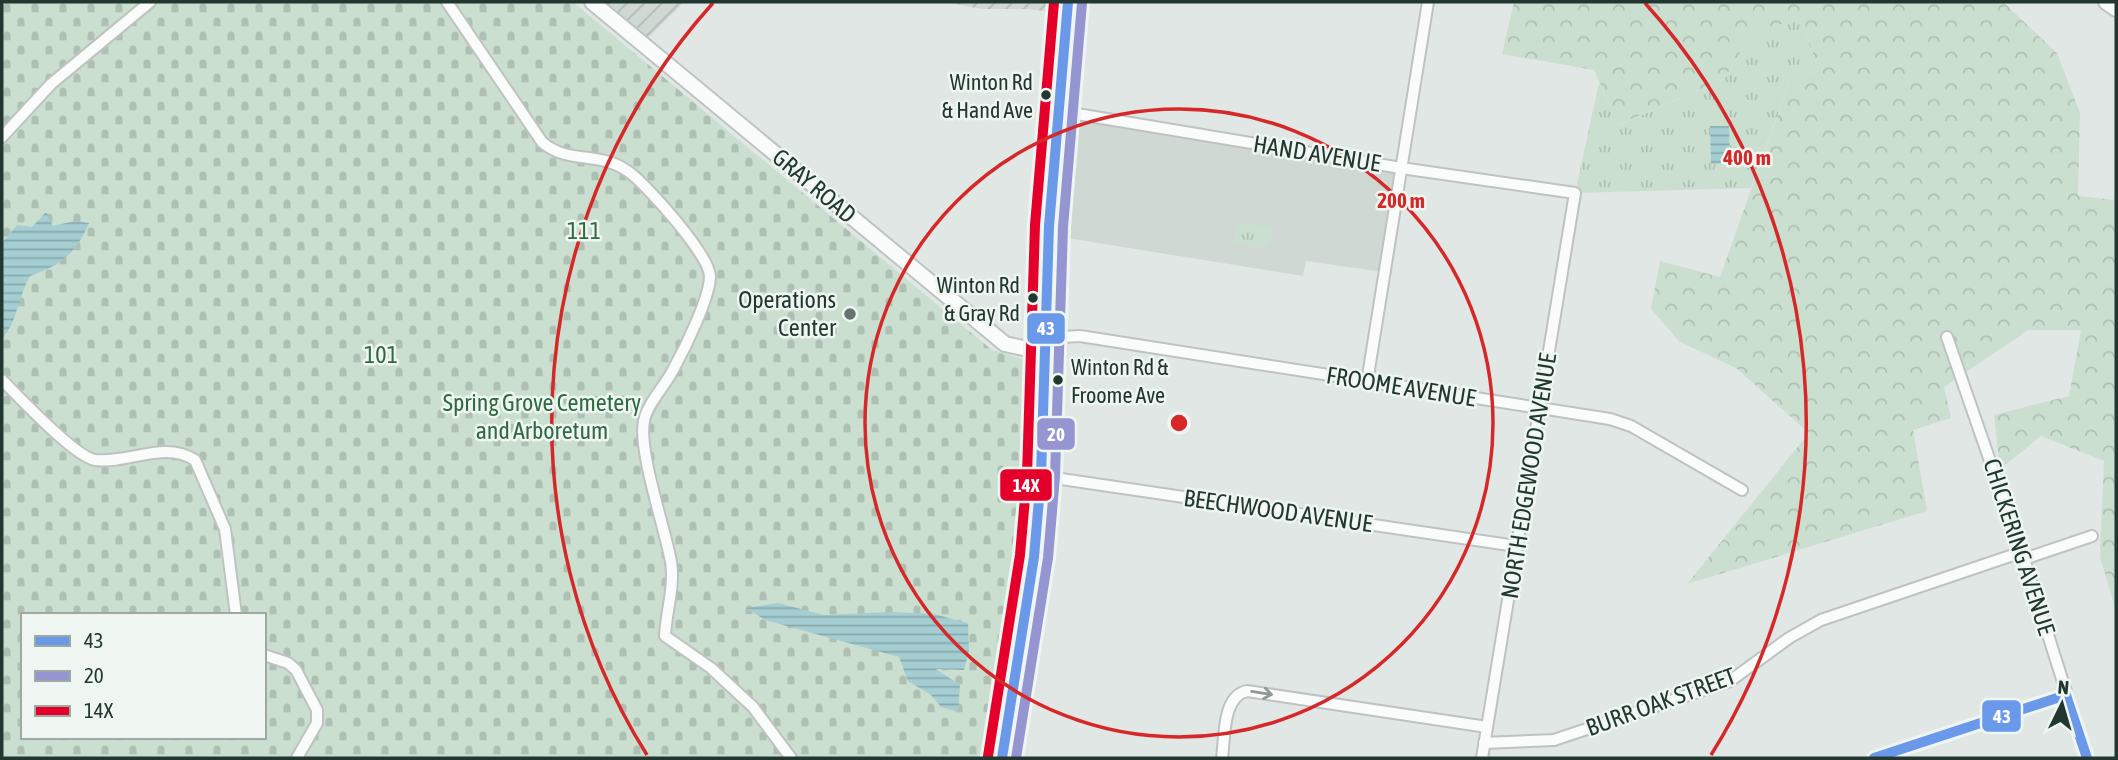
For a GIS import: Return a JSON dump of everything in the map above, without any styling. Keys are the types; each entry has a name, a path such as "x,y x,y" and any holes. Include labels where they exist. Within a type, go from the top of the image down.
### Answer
{"main road":[{"name":"GRAY ROAD","path":"592,2 1005,344 1023,348 1045,345"},
{"path":"1002,758 1034,557 1041,476 1049,226 1068,2"},
{"path":"2106,2 2116,9"}],"street":[{"path":"2,137 51,83 150,2"},
{"path":"446,2 542,142 558,155 606,159 629,172 672,216 707,264 709,284 700,308 674,369 644,421 651,477 671,566 665,636 711,668 753,707 791,758"},
{"path":"1367,382 1428,2"},
{"name":"HAND AVENUE","path":"1059,111 1401,168 1574,193"},
{"name":"NORTH EDGEWOOD AVENUE","path":"1482,758 1574,193"},
{"name":"FROOME AVENUE","path":"1045,345 1060,337 1080,336 1619,421 1742,490"},
{"name":"CHICKERING AVENUE","path":"1947,337 2023,556 2087,758"},
{"path":"2,380 72,447 94,460 171,452 185,454 195,460 225,528 236,613"},
{"name":"BEECHWOOD AVENUE","path":"1041,476 1516,546"},
{"name":"BURR OAK STREET","path":"1484,743 1554,740 1730,681 1789,638 1821,620 2092,536"},
{"path":"266,656 288,663 296,670 317,710 317,723 297,758"},
{"path":"1222,758 1230,705 1236,695 1247,691 1487,727"},
{"path":"1874,758 2066,695"}],"shaded area":[{"path":"592,2 684,2 642,44"},
{"path":"946,2 1068,2 1067,14 1029,9 981,9"},
{"path":"1059,111 1401,168 1384,272 1306,261 1303,276 1049,235"}],"green space":[{"name":"Spring Grove Cemetery and Arboretum","path":"2,2 573,2 992,350 1023,359 1028,371 1019,542 985,758 2,758"},
{"path":"1514,2 2003,2 2057,53 2080,113 2078,196 2116,200 2116,611 2100,557 2104,461 2041,436 2000,469 1994,415 2069,396 2081,330 2028,330 1944,387 1951,418 1913,430 1927,511 1687,584 1809,433 1736,368 1680,342 1651,309 1660,261 1720,277 1790,80 1819,71 1801,18 1751,34 1724,79 1618,125 1594,70 1502,54"},
{"path":"1801,18 1819,71 1790,80 1751,188 1575,193 1599,83 1619,125 1724,79 1751,34"},
{"path":"1238,224 1273,226 1270,246 1254,248 1233,243"}],"water":[{"path":"1710,126 1729,126 1730,163 1711,164"},
{"path":"46,212 53,226 75,221 89,223 79,243 66,257 30,276 11,324 2,339 2,243 17,225 32,227"},
{"path":"778,603 824,615 892,612 934,614 968,623 969,650 964,670 936,669 960,685 958,712 941,707 931,695 908,681 899,657 765,620 746,608"}],"transit line":[{"name":"14X","path":"988,756 1020,555 1027,475 1035,225 1054,2"},
{"name":"43","path":"1002,758 1034,557 1041,476 1049,226 1068,2"},
{"name":"20","path":"1016,758 1048,558 1055,476 1063,227 1082,3"},
{"name":"43","path":"1874,758 2066,695 2087,758"}],"place":[{"name":"Winton Rd & Hand Ave","path":"1046,95"},
{"name":"Winton Rd & Gray Rd","path":"1033,298"},
{"name":"Operations Center","path":"850,314"},
{"name":"Winton Rd & Froome Ave","path":"1058,380"}],"park label":[{"name":"111","path":"584,231"},
{"name":"101","path":"381,355"}]}
